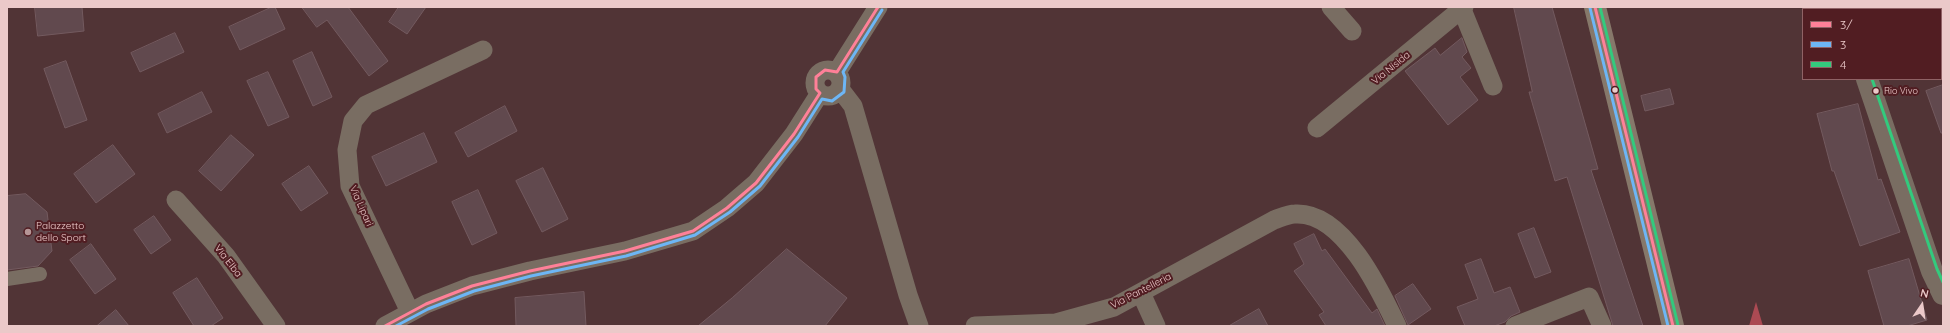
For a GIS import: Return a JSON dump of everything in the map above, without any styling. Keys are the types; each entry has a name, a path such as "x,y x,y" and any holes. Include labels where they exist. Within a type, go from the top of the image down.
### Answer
{"main road":[{"path":"1595,7 1673,326"}],"street":[{"path":"838,80 878,7"},
{"path":"1331,7 1352,31"},
{"path":"1462,8 1493,86"},
{"name":"Via Nisida","path":"1317,128 1462,8"},
{"name":"Via Lipari","path":"410,312 350,186 347,150 353,121 366,105 483,50"},
{"path":"385,326 426,304 472,286 530,271 626,250 693,231 728,208 756,183 794,134 820,94 816,89 816,77 825,69 831,69 853,106 908,295 919,326"},
{"path":"1867,80 1932,271 1943,294"},
{"name":"Via Elba","path":"176,200 226,256 276,326"},
{"name":"Via Pantelleria","path":"975,326 1056,323 1114,307 1274,220 1295,214 1318,218 1342,236 1376,281 1397,326"},
{"path":"7,279 40,274"},
{"path":"1140,293 1156,326"},
{"path":"1515,326 1589,297 1602,326"}],"shaded area":[{"path":"1756,302 1763,326 1749,326"}],"building":[{"path":"35,7 82,7 84,31 38,36"},
{"path":"275,7 285,29 240,50 229,27"},
{"path":"302,7 348,7 388,61 369,76 327,20 317,27"},
{"path":"399,7 426,7 407,34 389,22"},
{"path":"1514,7 1552,7 1598,169 1591,170 1643,326 1613,326 1567,177 1555,181 1529,92 1532,92"},
{"path":"175,33 184,52 140,72 131,53"},
{"path":"1462,38 1467,52 1462,57 1471,68 1460,77 1478,100 1448,125 1405,71 1435,48 1440,55"},
{"path":"312,52 332,97 313,106 293,61"},
{"path":"66,61 87,120 65,128 44,69"},
{"path":"268,72 289,117 268,126 247,81"},
{"path":"1943,85 1943,133 1941,133 1926,91"},
{"path":"1670,89 1674,104 1645,111 1641,96"},
{"path":"202,92 212,112 167,133 158,114"},
{"path":"1858,104 1878,180 1881,179 1900,232 1860,246 1834,171 1832,171 1817,114"},
{"path":"505,106 517,131 468,157 455,133"},
{"path":"424,133 437,162 386,186 372,157"},
{"path":"231,135 254,155 221,191 199,171"},
{"path":"113,145 135,174 96,203 74,174"},
{"path":"309,166 328,193 301,211 282,184"},
{"path":"543,168 568,219 542,232 516,181"},
{"path":"478,190 497,233 472,245 452,202"},
{"name":"Palazzetto dello Sport","path":"26,194 47,212 52,251 38,266 7,270 7,196"},
{"path":"154,216 171,240 151,254 134,230"},
{"path":"1534,228 1551,272 1535,278 1518,234"},
{"path":"1314,234 1322,251 1325,249 1372,313 1377,309 1385,326 1326,326 1319,315 1324,312 1294,271 1304,264 1294,244"},
{"path":"91,244 116,279 95,294 70,260"},
{"path":"787,249 847,298 825,326 698,326 732,298"},
{"path":"1481,259 1494,293 1510,287 1520,312 1511,316 1505,322 1494,326 1465,326 1457,307 1478,299 1465,265"},
{"path":"1909,259 1927,320 1907,326 1884,326 1868,271"},
{"path":"197,278 223,318 211,326 194,326 173,293"},
{"path":"1413,284 1431,309 1408,325 1395,296"},
{"path":"584,292 586,326 516,326 515,298"},
{"path":"1259,309 1268,326 1229,326"},
{"path":"116,310 129,326 97,326"}],"transit line":[{"name":"3/","path":"385,326 426,304 472,286 530,271 625,251 693,231 727,208 756,183 794,134 820,93 816,89 816,77 825,70 837,72 878,7"},
{"name":"3/","path":"1595,7 1673,326"},
{"name":"4","path":"1600,7 1678,325"},
{"name":"3","path":"1590,8 1668,326"},
{"name":"3","path":"396,326 428,309 474,291 531,276 626,256 695,235 730,212 760,186 798,137 822,99 832,101 844,92 845,77 843,72 882,10"},
{"name":"4","path":"1872,80 1937,269 1943,282"}],"place":[{"name":"Rio Vivo","path":"1876,91"},
{"name":"Palazzetto dello Sport","path":"28,232"}]}
